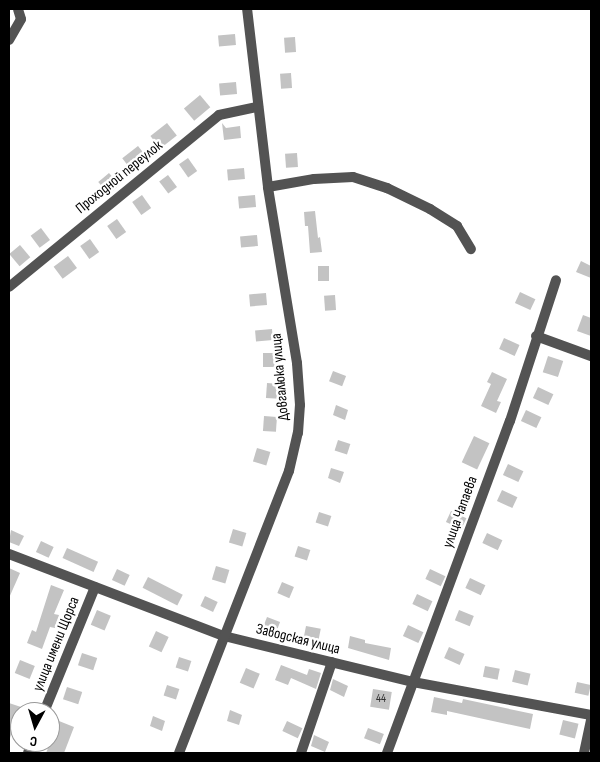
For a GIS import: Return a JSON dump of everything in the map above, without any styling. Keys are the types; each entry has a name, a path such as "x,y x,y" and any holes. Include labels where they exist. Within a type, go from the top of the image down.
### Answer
{"street":[{"path":"9,40 21,18 18,9"},
{"name":"Довгалюка улица","path":"179,753 289,471 298,433 300,404 297,363 268,187 247,9"},
{"name":"Проходной переулок","path":"9,287 219,115 258,107"},
{"path":"268,187 314,179 353,177 387,188 430,209 457,226 471,249"},
{"name":"улица Чапаева","path":"387,753 510,421 536,336 556,280"},
{"path":"536,336 591,356"},
{"name":"Заводская улица","path":"9,554 224,636 413,682 591,715"},
{"name":"улица имени Щорса","path":"48,702 95,587"},
{"path":"301,753 332,662"},
{"path":"584,753 591,720"}],"building":[{"path":"235,34 236,45 219,46 218,35"},
{"path":"295,37 296,52 285,53 284,38"},
{"path":"291,73 292,88 281,89 280,74"},
{"path":"236,82 237,94 220,95 219,83"},
{"path":"200,95 210,107 194,121 184,108"},
{"path":"167,123 177,136 160,149 150,136"},
{"path":"222,123 226,128 240,126 241,138 224,140"},
{"path":"138,146 148,159 132,171 122,158"},
{"path":"297,153 298,167 286,168 285,154"},
{"path":"188,158 197,171 188,177 179,164"},
{"path":"244,168 245,179 228,180 227,169"},
{"path":"109,173 119,185 109,194 98,182"},
{"path":"168,175 177,187 168,194 159,182"},
{"path":"142,195 151,208 141,215 132,202"},
{"path":"255,195 256,207 239,208 238,196"},
{"path":"315,211 318,238 320,237 322,252 310,253 308,226 305,226 304,212"},
{"path":"117,219 126,232 116,239 107,226"},
{"path":"41,228 50,240 40,248 31,236"},
{"path":"257,235 258,246 241,247 240,236"},
{"path":"90,239 99,252 89,259 80,246"},
{"path":"20,245 30,257 20,266 9,254"},
{"path":"68,256 77,268 63,279 54,267"},
{"path":"581,261 591,266 591,278 576,272"},
{"path":"318,266 329,266 329,281 318,281"},
{"path":"520,292 535,299 530,310 515,303"},
{"path":"266,293 267,305 250,306 249,294"},
{"path":"335,295 336,310 325,311 324,296"},
{"path":"583,315 591,318 591,336 577,331"},
{"path":"272,329 273,340 256,341 255,330"},
{"path":"504,338 520,345 515,356 499,349"},
{"path":"263,353 276,353 276,367 263,367"},
{"path":"548,356 563,361 558,377 543,372"},
{"path":"333,371 346,376 342,386 329,381"},
{"path":"492,372 507,379 497,401 501,402 496,413 481,406 491,384 487,382"},
{"path":"267,383 280,384 279,399 266,398"},
{"path":"538,387 553,394 548,405 533,398"},
{"path":"336,405 348,410 345,420 333,415"},
{"path":"526,410 541,417 536,428 521,421"},
{"path":"264,416 277,417 276,432 263,431"},
{"path":"474,436 489,443 477,469 462,462"},
{"path":"338,440 350,444 347,454 335,450"},
{"path":"257,448 270,452 266,465 253,461"},
{"path":"508,464 523,471 518,482 503,475"},
{"path":"331,468 344,472 340,483 328,478"},
{"path":"502,490 517,497 512,508 497,501"},
{"path":"451,511 466,518 461,529 446,522"},
{"path":"319,512 331,516 328,526 316,522"},
{"path":"233,529 246,533 242,546 229,542"},
{"path":"11,530 24,536 19,546 9,542"},
{"path":"487,533 502,540 498,550 482,543"},
{"path":"41,541 54,547 49,558 36,552"},
{"path":"298,546 310,550 307,560 295,556"},
{"path":"67,548 98,562 94,572 63,558"},
{"path":"216,566 229,570 225,583 212,579"},
{"path":"9,568 20,573 9,598"},
{"path":"117,569 130,575 125,586 112,580"},
{"path":"430,569 445,576 441,586 425,579"},
{"path":"148,577 183,595 177,605 143,588"},
{"path":"470,578 485,585 481,595 465,588"},
{"path":"282,582 294,587 289,598 277,593"},
{"path":"51,585 64,590 54,614 59,615 55,628 50,627 42,649 27,643 32,630 36,632"},
{"path":"417,594 432,601 428,611 412,604"},
{"path":"205,596 218,602 213,612 200,606"},
{"path":"97,610 111,616 105,631 91,625"},
{"path":"459,610 474,616 470,626 455,620"},
{"path":"267,617 280,622 276,632 263,627"},
{"path":"408,625 423,632 418,643 403,636"},
{"path":"306,626 321,629 318,641 304,638"},
{"path":"156,631 169,637 162,652 149,646"},
{"path":"350,636 365,640 365,643 391,648 389,660 348,648"},
{"path":"449,647 465,654 460,665 444,658"},
{"path":"82,653 97,658 93,670 78,665"},
{"path":"179,657 191,661 188,671 176,667"},
{"path":"20,660 35,666 30,679 15,673"},
{"path":"281,665 307,675 309,669 321,673 316,689 291,678 288,685 275,680"},
{"path":"485,666 500,669 498,680 483,677"},
{"path":"246,668 260,674 254,689 240,683"},
{"path":"515,670 531,674 528,686 512,682"},
{"path":"333,679 348,686 344,697 330,690"},
{"path":"577,682 591,685 588,696 575,693"},
{"path":"167,685 179,689 176,699 164,695"},
{"path":"67,687 82,692 78,704 63,699"},
{"path":"373,689 392,692 389,710 370,707"},
{"path":"434,697 462,703 463,699 533,714 530,729 447,711 447,715 431,712"},
{"path":"9,703 10,738 9,738"},
{"path":"230,710 242,715 239,725 227,721"},
{"path":"153,716 165,721 162,731 150,726"},
{"path":"563,720 579,724 575,738 559,735"},
{"path":"60,721 74,727 64,753 46,753 60,752"},
{"path":"287,721 302,728 298,738 282,731"},
{"path":"368,728 384,734 380,744 364,738"},
{"path":"314,735 329,742 325,752 311,746"}]}
